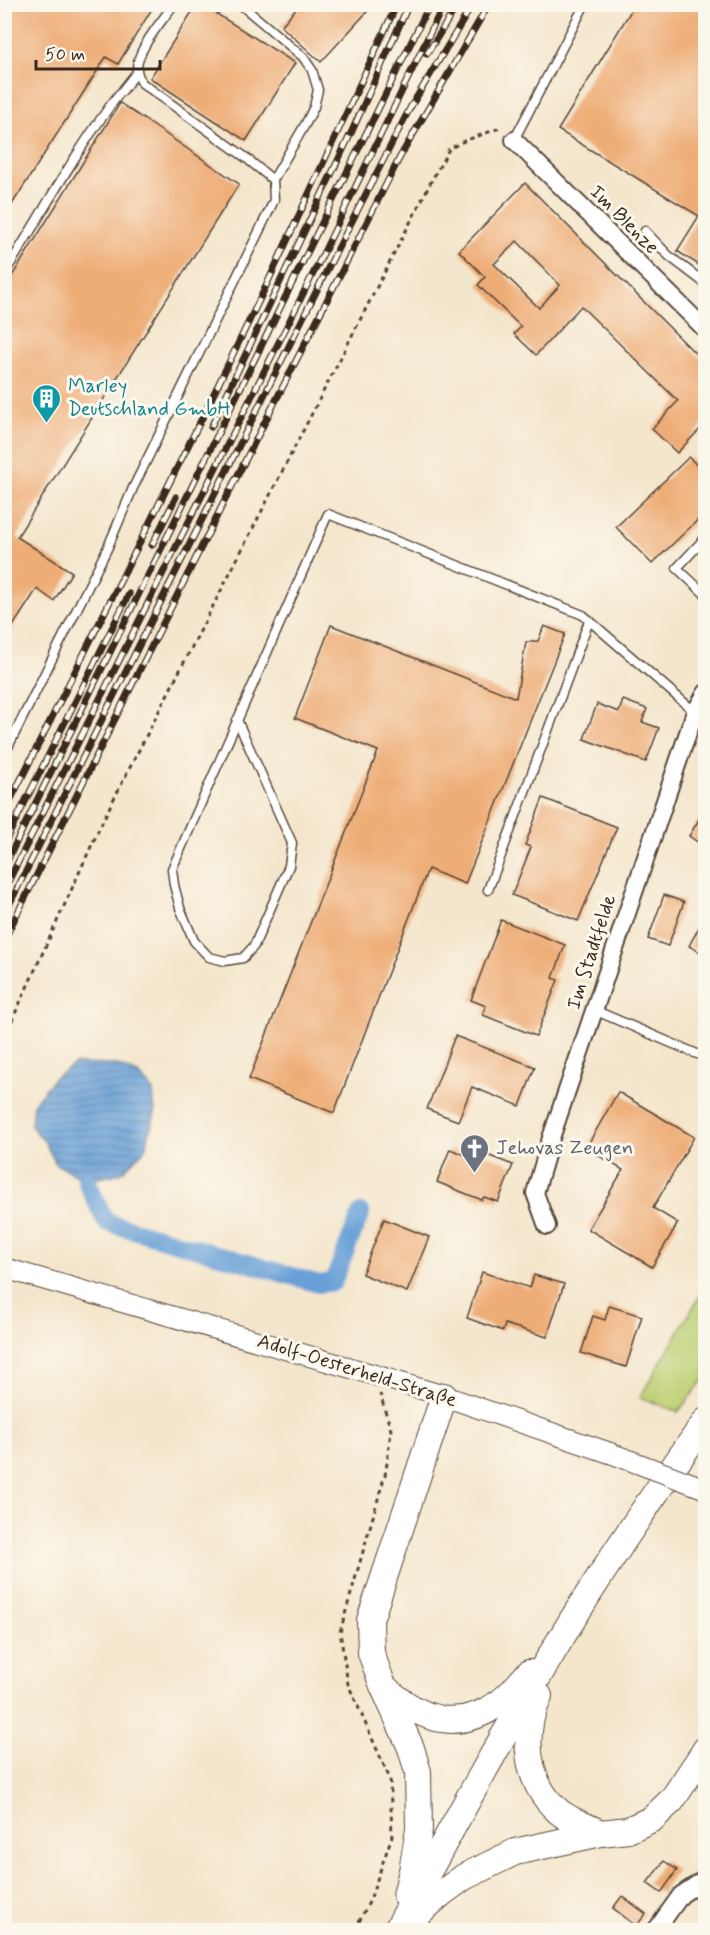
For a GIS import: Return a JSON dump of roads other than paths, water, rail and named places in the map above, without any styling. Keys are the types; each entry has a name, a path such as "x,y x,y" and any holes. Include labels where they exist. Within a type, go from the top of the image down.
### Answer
{"main road":[{"path":"397,1930 412,1871 419,1829 418,1772 411,1748 370,1653 370,1620 444,1396"},
{"path":"397,1930 462,1810 558,1644 705,1421"},
{"path":"383,1686 417,1712 440,1720 460,1720 478,1715 501,1702 558,1644"},
{"path":"558,1644 530,1722 529,1750 533,1774 541,1792 557,1810 601,1833"},
{"path":"397,1930 464,1877 515,1851 601,1833 628,1830 652,1819 672,1800 705,1749"}],"street":[{"name":"Im Blenze","path":"514,140 705,330"},
{"name":"Im Stadtfelde","path":"547,1226 535,1193 551,1138 695,712 705,693"},
{"name":"Adolf-Oesterheld-Straße","path":"4,1268 444,1396 705,1489"},
{"path":"656,1930 681,1894 705,1878"}],"lane":[{"path":"174,4 149,39 138,61 137,72 142,83 245,157 273,180"},
{"path":"4,755 108,547 133,489 270,209 274,200 273,180 314,107 318,90 312,70 303,57 240,4"},
{"path":"514,140 585,4"},
{"path":"4,274 106,112 137,72"},
{"path":"645,231 669,256 705,284"},
{"path":"237,720 292,843 289,866 254,946 243,958 225,962 209,957 194,941 180,909 172,868 237,720 328,514 583,615 695,712"},
{"path":"705,537 677,568 705,596"},
{"path":"488,890 589,621"},
{"path":"594,1010 697,1054"}],"water":[{"path":"75,1064 117,1065 140,1075 153,1091 155,1113 145,1149 121,1173 86,1181 56,1164 44,1141 31,1126 33,1104 54,1078"}],"waterway":[{"path":"86,1181 106,1222 319,1284 333,1282 361,1213"}],"railway":[{"path":"4,813 202,418 397,4"},
{"path":"211,427 352,131 409,4"},
{"path":"4,867 430,4"},
{"path":"4,890 320,260 444,4"},
{"path":"427,54 458,4"},
{"path":"4,915 410,108 473,4"},
{"path":"4,940 400,157 489,4"},
{"path":"152,545 176,497"},
{"path":"4,844 129,594"}],"place":[{"name":"Marley Deutschland GmbH","path":"47,424"},
{"name":"Jehovas Zeugen","path":"475,1174"}]}
